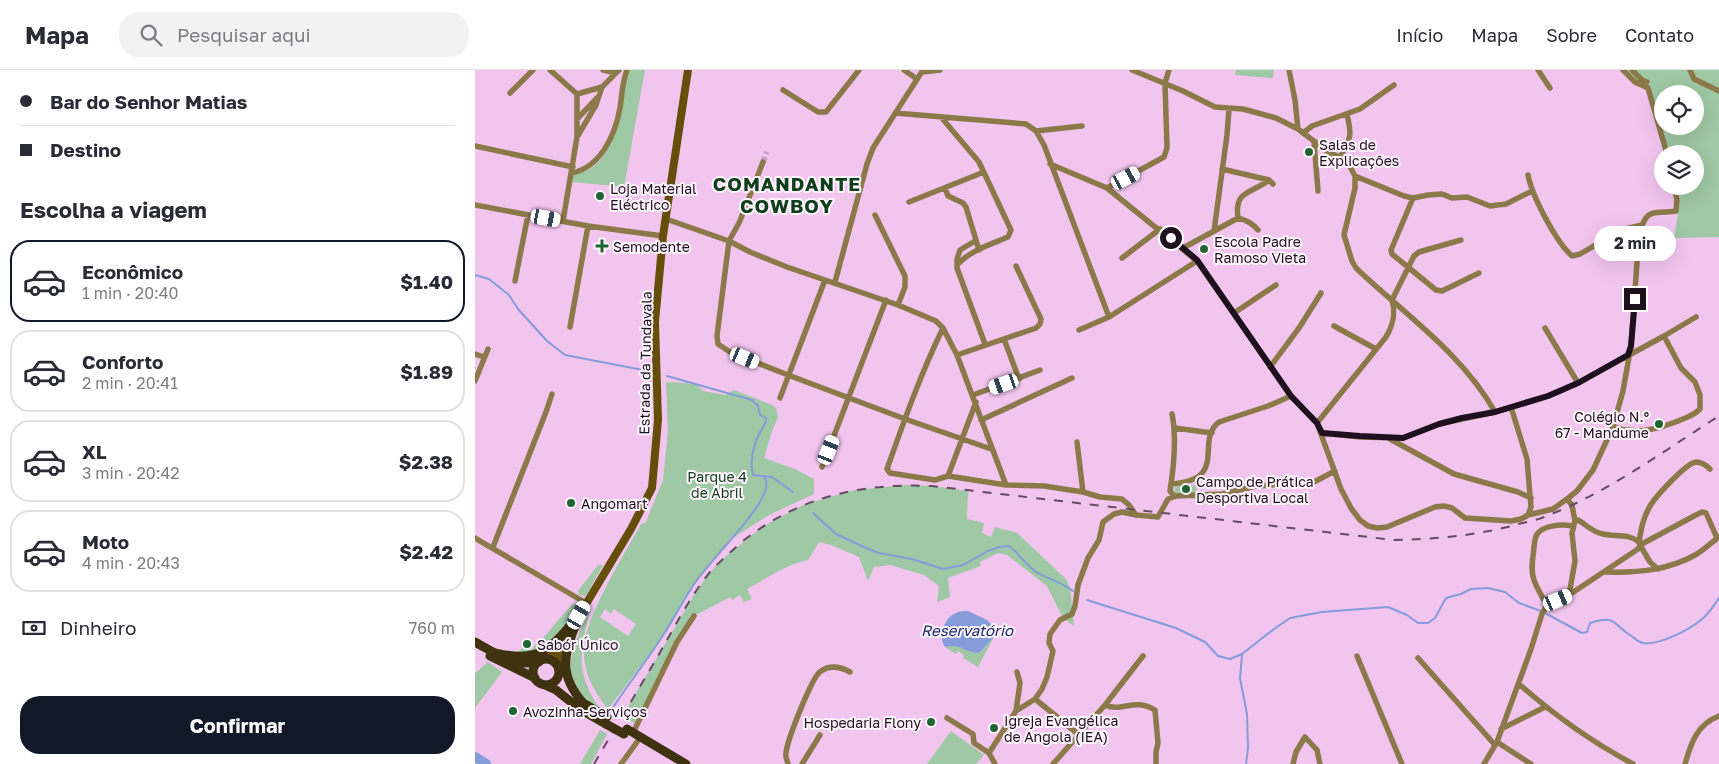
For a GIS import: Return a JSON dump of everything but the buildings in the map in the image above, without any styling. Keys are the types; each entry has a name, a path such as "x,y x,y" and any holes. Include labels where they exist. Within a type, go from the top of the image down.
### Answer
{"main road":[{"name":"Estrada da Tundavala","path":"558,671 558,660 568,636 635,524 652,488 658,420 655,322 663,236 688,70"},
{"path":"496,653 522,657 540,653 555,644 579,615"},
{"path":"579,615 569,642 565,669 571,687 584,704"},
{"name":"Estrada da Tundavala","path":"540,661 551,656 568,636"},
{"path":"475,644 521,664 550,660 570,692 608,721"},
{"path":"475,644 501,663 523,671 538,682 556,690 580,709 608,721 686,764"},
{"path":"535,678 534,668 540,661"},
{"path":"545,685 555,680 558,671"},
{"path":"628,732 637,742 676,764"}],"street":[{"path":"510,93 533,70"},
{"path":"550,70 577,94 577,137 563,221"},
{"path":"603,70 618,71"},
{"path":"475,146 581,171 602,154 616,124 623,81 627,70"},
{"path":"783,90 818,112 826,112 859,70"},
{"path":"904,70 917,79"},
{"path":"835,282 873,148 922,71 940,70"},
{"path":"1132,70 1165,83 1215,107 1243,109 1276,118 1301,131 1327,151 1347,161 1355,176 1355,188 1344,235 1355,268 1430,334 1462,366 1495,412"},
{"path":"1107,188 1164,157 1167,148 1165,83 1169,70"},
{"path":"1289,70 1301,131"},
{"path":"1538,70 1549,88"},
{"path":"1623,70 1635,82 1648,88 1664,145"},
{"path":"1632,70 1642,80 1647,82"},
{"path":"1690,70 1694,79 1719,91"},
{"path":"577,137 595,105 602,87 618,71"},
{"path":"1301,131 1360,109 1394,85"},
{"path":"577,94 602,87"},
{"path":"577,119 599,96"},
{"path":"1214,231 1229,109"},
{"path":"895,113 1026,124 1035,131 1044,145 1109,317"},
{"path":"1340,157 1347,147 1351,133 1347,115"},
{"path":"941,117 974,156 984,172 1011,230 1009,237 979,250 962,259 958,264"},
{"path":"1035,131 1082,126"},
{"path":"1314,142 1319,191"},
{"path":"763,162 739,224 729,242 717,336 718,344 730,352 788,375 905,419 991,448"},
{"path":"1050,164 1107,188 1197,260 1291,396 1317,423 1341,488 1351,508 1360,520 1368,526 1377,528 1387,527 1430,509 1444,506 1452,508 1465,518 1511,521 1553,509 1577,491 1593,470 1613,426 1623,391 1631,346 1639,235 1642,225 1645,217 1655,212 1676,211 1676,195"},
{"path":"1222,168 1271,182 1248,191 1241,197 1237,204 1238,218"},
{"path":"909,202 984,172"},
{"path":"1528,175 1532,191 1558,238 1572,256 1580,254 1621,230 1642,225"},
{"path":"1355,176 1413,198 1442,194 1452,198 1467,197 1491,206 1499,206 1516,200 1532,191"},
{"path":"945,188 948,196 963,202 966,207 979,250"},
{"path":"1413,198 1391,250 1392,254 1431,287 1442,291 1479,273"},
{"path":"475,205 588,226 663,236"},
{"path":"515,280 528,215"},
{"path":"875,215 905,276 905,287 898,304"},
{"path":"1183,248 1238,218 1244,219 1258,230"},
{"path":"666,219 825,280 898,304 936,321 943,328 957,355 1006,485"},
{"path":"570,327 588,226"},
{"path":"1122,258 1160,230"},
{"path":"1317,423 1391,327 1394,308 1392,300 1413,256 1419,252 1461,240"},
{"path":"975,241 960,250 957,258 957,268 985,344"},
{"path":"1079,330 1109,317 1197,260"},
{"path":"957,355 1036,328 1040,324 1041,319 1016,266"},
{"path":"780,398 825,280"},
{"path":"1234,313 1276,285"},
{"path":"1271,367 1321,293"},
{"path":"821,468 886,300"},
{"path":"1322,433 1403,438 1462,418 1495,412 1548,396 1578,383 1696,317"},
{"path":"1334,326 1376,348"},
{"path":"943,328 929,356 905,419 887,469 890,473 935,480 948,476 1006,485 1044,486 1083,492 1100,497 1122,499 1129,504 1135,515"},
{"path":"1545,328 1578,383"},
{"path":"1613,426 1623,430 1643,431 1672,424 1694,415 1700,409 1700,395 1695,382 1681,368 1665,336"},
{"path":"1004,339 1019,379"},
{"path":"475,380 487,348"},
{"path":"475,354 484,357"},
{"path":"973,395 1040,370"},
{"path":"981,420 1072,378"},
{"path":"493,547 552,394"},
{"path":"1171,484 1187,483 1197,478 1205,470 1212,433 1219,422 1268,406 1291,396"},
{"path":"948,476 976,402"},
{"path":"1511,407 1527,459 1531,498 1531,507 1528,515"},
{"path":"1172,414 1175,428 1174,465 1170,491 1176,496"},
{"path":"1175,428 1212,433"},
{"path":"1388,438 1454,474 1517,492 1531,498"},
{"path":"1077,442 1083,492"},
{"path":"1484,764 1496,744 1546,606 1569,595 1607,572 1638,549 1649,506 1688,465 1696,462 1710,469"},
{"path":"989,753 1016,712 1035,699 1045,683 1053,651 1049,643 1050,634 1060,620 1072,614 1078,585 1088,558 1099,540 1103,522 1114,514 1122,512 1158,517 1168,499 1176,496 1222,494 1256,486 1314,482 1335,471"},
{"path":"1567,499 1572,505 1575,561 1569,595"},
{"path":"1607,572 1644,572 1658,569 1699,553 1718,537 1709,517 1706,513 1702,512 1639,544"},
{"path":"1546,606 1533,579 1532,572 1535,538 1538,533 1546,528 1556,525 1573,524 1578,520 1589,529 1602,534 1625,536 1639,544 1650,562 1658,569"},
{"path":"475,538 586,603"},
{"path":"628,732 677,642 694,616"},
{"path":"1053,764 1105,705 1143,656"},
{"path":"1357,656 1402,764"},
{"path":"1418,658 1496,744 1531,764"},
{"path":"788,764 786,751 815,675 829,667 839,667 850,672"},
{"path":"1016,712 1021,683 1017,672"},
{"path":"1519,684 1545,707 1606,750 1633,764"},
{"path":"1035,699 1078,734"},
{"path":"1105,705 1117,709 1133,704 1155,710 1158,743 1156,752 1157,764"},
{"path":"1501,729 1545,707"},
{"path":"1685,764 1691,743 1701,727 1719,716"},
{"path":"947,718 973,734 974,743 989,753 995,764"},
{"path":"802,764 819,735"},
{"path":"1293,764 1296,752 1305,737 1317,750 1320,764"},
{"path":"621,764 637,742"}],"green space":[{"path":"629,70 645,70 624,187 572,182 573,175 588,170 599,162 607,152 617,125"},
{"path":"1236,70 1274,70 1273,78 1235,75"},
{"path":"1627,70 1719,70 1719,237 1674,238 1680,200 1679,195 1704,195 1704,145 1666,145 1663,135 1704,135 1704,85 1654,85 1654,104 1649,87 1635,80"},
{"name":"Parque 4 de Abril","path":"666,382 697,385 703,391 726,395 734,390 772,405 776,408 778,417 764,458 795,469 814,479 814,494 769,515 731,539 695,584 656,646 608,709 597,694 585,666 585,639 602,595 642,523 646,522 663,480 668,431","holes":["605,609 611,614 614,609 636,624 628,636 600,617"]},
{"name":"Campo de Prática Desportiva Local","path":"1175,483 1197,486 1195,499 1174,496"},
{"path":"905,485 932,486 968,491 967,519 984,523 982,533 991,537 995,527 1017,533 1066,579 1070,588 1074,626 1063,618 1047,586 1007,555 998,553 980,562 981,566 948,578 950,597 937,602 939,586 924,575 891,565 874,567 868,581 859,557 819,542 808,560 784,568 747,589 752,599 744,602 740,595 732,600 730,597 694,616 637,724 622,717 694,595 710,572 725,557 762,527 805,504 855,490"},
{"path":"598,565 603,565 588,592 585,596 579,595 578,591"},
{"path":"572,604 579,604 578,608 560,633 538,648 528,652 516,654 525,646 531,650 538,644"},
{"path":"591,608 584,636 582,660 586,683 600,709 585,699 576,688 571,676 573,650"},
{"path":"994,637 978,667 963,658 964,655 958,651 956,654 945,647 955,646 970,652 979,653"},
{"path":"488,662 502,672 475,708 475,673"},
{"path":"600,730 607,734 591,764 580,764"},
{"path":"951,731 984,755 976,764 927,764"}],"water":[{"name":"Reservatório","path":"968,611 987,620 995,629 994,637 979,653 955,646 945,647 943,643 943,628 948,619 957,612"}],"waterway":[{"path":"475,275 489,279 509,295 518,309 547,341 565,355 643,370"},
{"path":"667,376 752,400 758,406 760,415 766,418 753,450 753,475 772,477 793,492"},
{"path":"610,712 661,638 694,584 740,530 761,501 765,492 766,483 764,477"},
{"path":"813,513 836,534 866,548 943,569 963,565 988,551 1009,546 1034,570 1073,591"},
{"path":"1087,600 1176,628 1205,642 1218,656 1230,659 1242,654 1290,618 1322,612 1388,607 1407,615 1418,623 1428,623 1435,618 1446,598 1471,589 1488,588 1505,592 1519,603 1541,611"},
{"path":"1545,613 1582,633 1587,632 1590,623 1610,620 1639,641 1649,643 1674,636 1697,623 1707,615 1719,598"},
{"path":"1242,655 1240,678 1247,714 1248,748 1246,764"},
{"path":"475,757 486,764"}],"tunnel":[{"path":"763,162 767,152"}],"railway":[{"path":"594,764 689,603 710,572 743,541 787,513 809,503 856,490 881,487 932,486 1394,540 1439,538 1500,529 1541,518 1567,507 1634,471 1719,416"}],"place":[{"name":"Salas de Explicações","path":"1309,152"},
{"name":"Loja Material Eléctrico","path":"600,196"},
{"name":"Semodente","path":"602,246"},
{"name":"Escola Padre Ramoso Vieta","path":"1204,249"},
{"name":"Colégio N.º 67 - Mandume","path":"1659,424"},
{"name":"Campo de Prática Desportiva Local","path":"1186,489"},
{"name":"Angomart","path":"571,503"},
{"name":"Sabór Único","path":"527,644"},
{"name":"Avozinha-Serviços","path":"513,711"},
{"name":"Hospedaria Flony","path":"931,722"},
{"name":"Igreja Evangélica de Angola (IEA)","path":"994,728"}],"district":[{"name":"COMANDANTE COWBOY","path":"787,194"}],"route":[{"path":"1171,238 1197,260 1291,396 1317,423 1322,433 1403,438 1439,424 1495,412 1548,396 1578,383 1628,355 1631,346 1635,299"}]}
